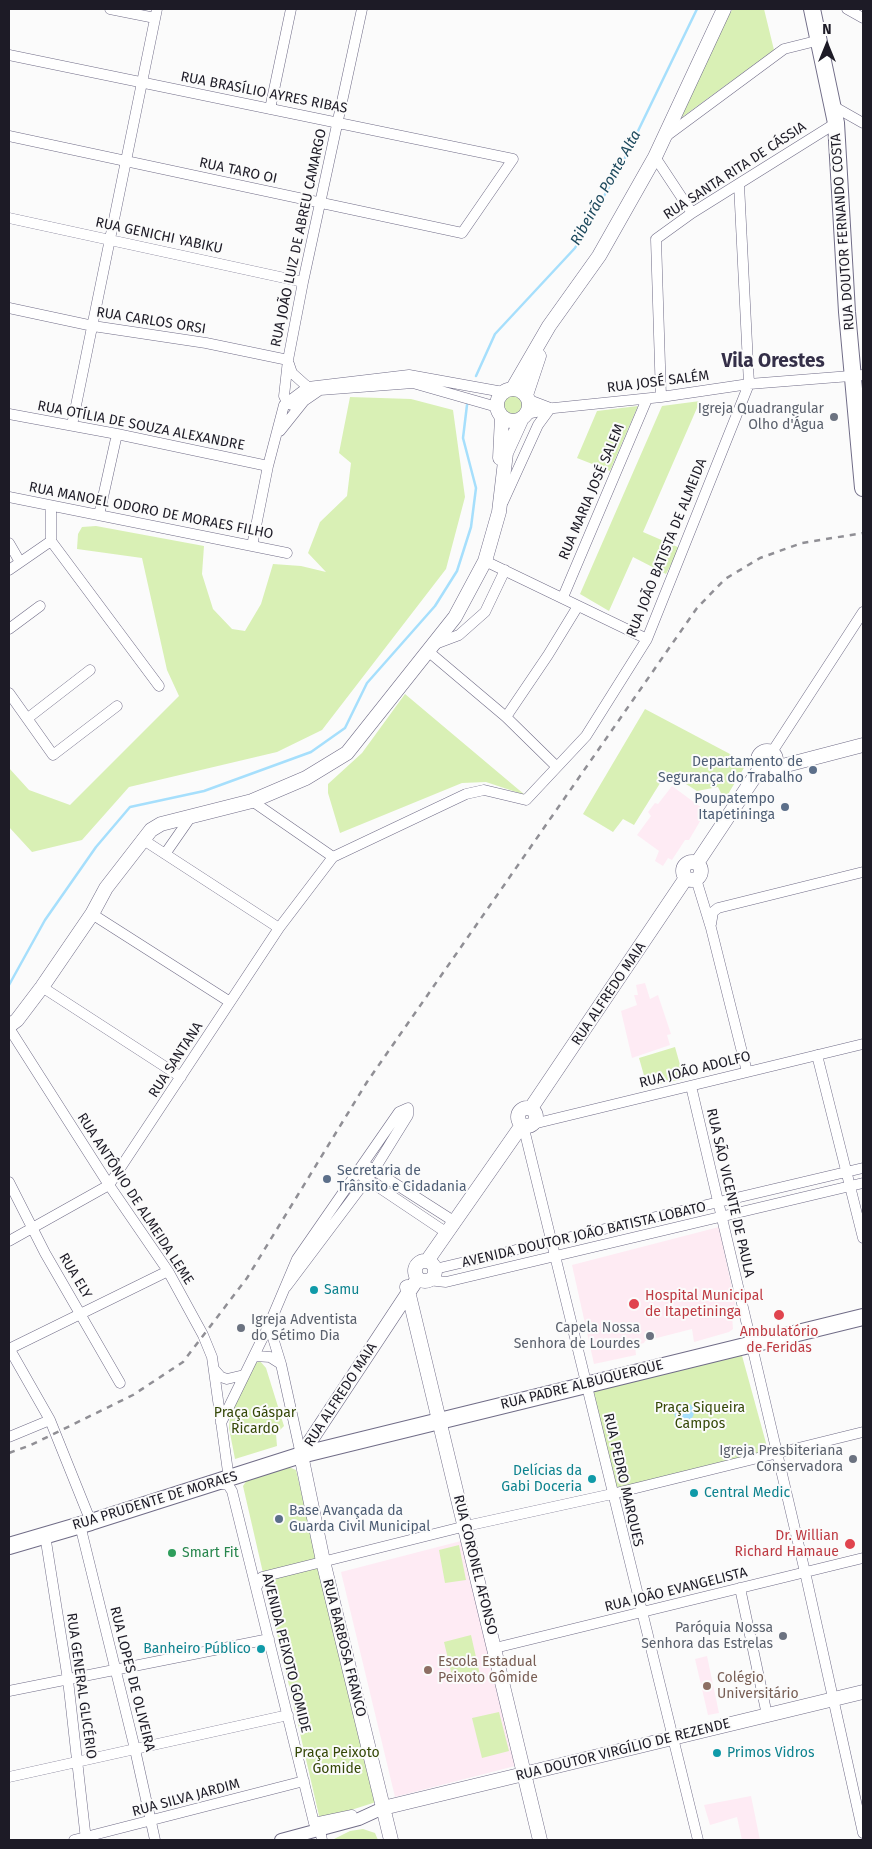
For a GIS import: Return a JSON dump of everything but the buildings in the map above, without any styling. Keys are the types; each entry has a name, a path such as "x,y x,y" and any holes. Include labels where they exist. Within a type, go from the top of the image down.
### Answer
{"main road":[{"path":"497,515 499,412 497,402 508,390 549,326 599,256 655,156 724,9"},
{"name":"RUA DOUTOR FERNANDO COSTA","path":"812,9 836,123 847,312 859,375 863,488"},
{"path":"9,1027 17,1020 42,986 92,914 106,888 142,839 161,824 252,801 306,778 348,753 432,648 455,617 485,561 497,515 506,453 524,416 527,398 549,326"},
{"path":"508,390 527,398"},
{"path":"499,412 512,421 524,416"},
{"path":"772,752 763,752 759,755 758,763 766,768 863,745"},
{"name":"RUA ALFREDO MAIA","path":"526,1125 536,1114 531,1108 691,879 683,871 684,866 691,861 697,863 766,768"},
{"path":"420,1276 451,1227 526,1125"},
{"name":"RUA ALFREDO MAIA","path":"301,1455 420,1276"},
{"name":"RUA CORONEL AFONSO","path":"420,1276 439,1420 540,1840"},
{"name":"RUA PADRE ALBUQUERQUE","path":"301,1455 586,1383 863,1317"},
{"name":"RUA PRUDENTE DE MORAES","path":"9,1546 230,1482 301,1455"},
{"name":"RUA BARBOSA FRANCO","path":"301,1455 323,1561 391,1840"},
{"name":"RUA DOUTOR VIRGÍLIO DE REZENDE","path":"382,1809 863,1692"}],"street":[{"path":"72,425 140,82 156,13 110,9"},
{"path":"270,109 291,9"},
{"name":"RUA JOÃO LUIZ DE ABREU CAMARGO","path":"252,546 268,466 286,402 284,396 288,360 303,282 362,9"},
{"path":"846,9 863,18"},
{"path":"664,138 784,49 820,40"},
{"name":"RUA BRASÍLIO AYRES RIBAS","path":"9,55 513,159 462,233"},
{"path":"833,106 863,123"},
{"name":"RUA SANTA RITA DE CÁSSIA","path":"661,397 656,239 692,213 836,123"},
{"name":"RUA TARO OI","path":"9,136 462,233"},
{"path":"655,156 692,213"},
{"name":"RUA JOÃO BATISTA DE ALMEIDA","path":"333,857 466,794 484,790 526,800 586,736 646,639 749,384 739,184"},
{"name":"RUA GENICHI YABIKU","path":"9,218 303,282"},
{"name":"RUA CARLOS ORSI","path":"9,308 93,326 206,343 288,360"},
{"name":"RUA JOÃO LUIZ DE ABREU CAMARGO","path":"275,438 304,396 292,373 288,360"},
{"path":"304,396 409,375 508,390"},
{"name":"RUA JOSÉ SALÉM","path":"524,416 551,409 646,399 749,384 859,375"},
{"path":"286,402 320,390 413,383 499,412"},
{"path":"497,515 538,425 551,409 527,398"},
{"name":"RUA MARIA JOSÉ SALEM","path":"563,597 646,399"},
{"name":"RUA OTÍLIA DE SOUZA ALEXANDRE","path":"9,414 117,434 268,466"},
{"path":"99,515 117,434"},
{"name":"RUA MANOEL ODORO DE MORAES FILHO","path":"9,497 287,552"},
{"path":"51,506 51,541 159,686"},
{"path":"9,570 51,541"},
{"path":"9,543 20,562"},
{"path":"485,561 563,597 646,639"},
{"path":"505,570 485,612 459,635 432,648 506,716 557,767"},
{"path":"9,629 40,606"},
{"path":"506,716 548,655 578,606"},
{"path":"772,752 863,612"},
{"path":"28,718 90,670"},
{"path":"9,693 53,755 117,706"},
{"path":"252,801 333,857"},
{"path":"165,854 190,818"},
{"path":"142,839 279,928"},
{"name":"RUA SANTANA","path":"9,1241 109,1185 279,928 333,857"},
{"path":"711,928 714,911 725,906 863,872"},
{"path":"691,879 701,895 711,928 747,1072"},
{"path":"701,895 725,906"},
{"path":"92,914 230,1002"},
{"path":"42,986 181,1077"},
{"name":"RUA ANTÔNIO DE ALMEIDA LEME","path":"9,1027 109,1185 168,1272 207,1343 214,1369 221,1423"},
{"name":"RUA JOÃO ADOLFO","path":"526,1125 863,1044"},
{"path":"817,1055 863,1238"},
{"name":"RUA SÃO VICENTE DE PAULA","path":"691,1086 721,1217 744,1346 776,1452 805,1572 863,1833"},
{"path":"221,1423 269,1325 297,1259 399,1112 408,1108 408,1115 374,1170 286,1287"},
{"name":"RUA PEDRO MARQUES","path":"526,1125 551,1242 640,1613 698,1840"},
{"path":"363,1163 451,1227"},
{"name":"AVENIDA DOUTOR JOÃO BATISTA LOBATO","path":"420,1276 551,1242 863,1168"},
{"path":"357,1173 451,1227"},
{"name":"RUA ELY","path":"9,1182 32,1228 120,1383"},
{"name":"AVENIDA DOUTOR JOÃO BATISTA LOBATO","path":"420,1276 446,1282 863,1183"},
{"path":"9,1349 168,1272"},
{"path":"269,1325 281,1364 301,1455"},
{"name":"RUA LOPES DE OLIVEIRA","path":"9,1349 50,1420 86,1524 116,1669 155,1840"},
{"path":"254,1356 270,1357 281,1364"},
{"path":"214,1369 221,1377 227,1379 244,1375"},
{"path":"9,1437 50,1420"},
{"name":"AVENIDA PEIXOTO GOMIDE","path":"221,1423 230,1482 304,1781 319,1831"},
{"path":"250,1565 256,1574 262,1577 466,1526 612,1494 863,1432"},
{"name":"RUA GENERAL GLICÉRIO","path":"45,1535 68,1680 86,1839"},
{"name":"RUA JOÃO EVANGELISTA","path":"495,1648 863,1558"},
{"path":"256,1588 262,1577"},
{"path":"740,1588 767,1715"},
{"path":"9,1691 269,1638"},
{"path":"9,1777 288,1715"},
{"name":"RUA SILVA JARDIM","path":"74,1840 86,1839 304,1781"},
{"path":"281,1840 359,1819 382,1809"}],"shaded area":[{"path":"672,786 706,811 689,840 685,840 672,860 668,858 663,866 655,861 659,851 637,835 651,816 648,812 655,803 658,804"},
{"path":"645,983 650,999 658,995 671,1034 667,1035 670,1045 632,1058 621,1011 637,1005 634,995 638,995 636,985"},
{"name":"Hospital Municipal de Itapetininga","path":"719,1227 737,1312 732,1315 733,1329 729,1332 694,1342 692,1329 635,1345 636,1355 594,1364 572,1265"},
{"path":"461,1541 515,1766 395,1797 341,1572"},
{"name":"Colégio Universitário","path":"707,1656 719,1713 708,1715 695,1659"},
{"path":"751,1796 760,1840 742,1840 737,1817 710,1825 704,1805"}],"green space":[{"path":"733,9 764,9 774,50 681,118 728,15"},
{"path":"513,392 522,396 526,405 522,414 513,418 504,414 500,405 504,396"},
{"path":"350,397 411,399 453,410 465,497 446,569 322,730 277,752 129,787 82,840 32,852 9,827 9,768 29,790 70,805 179,696 167,670 142,558 77,549 78,534 82,527 96,526 204,546 202,574 213,609 232,629 245,631 261,604 273,564 301,566 326,572 308,553 320,522 347,496 351,463 339,453"},
{"path":"700,401 643,532 680,548 666,574 633,557 609,611 580,594 662,406"},
{"path":"638,406 610,471 577,458 597,411"},
{"path":"405,694 525,795 486,782 462,783 340,833 328,793 328,784 362,753"},
{"path":"645,709 747,763 722,804 722,795 718,787 697,791 667,772 634,825 623,819 613,832 583,814"},
{"path":"675,1047 684,1079 647,1086 639,1058"},
{"name":"Praça Siqueira Campos","path":"741,1352 769,1454 614,1490 593,1388"},
{"name":"Praça Gáspar Ricardo","path":"260,1361 266,1368 284,1426 276,1434 277,1446 235,1459 229,1428 231,1406 250,1366"},
{"name":"Praça Peixoto Gomide","path":"286,1466 296,1470 376,1802 320,1820 243,1486 247,1480"},
{"path":"459,1545 466,1580 445,1583 439,1550"},
{"path":"471,1635 480,1675 453,1680 444,1642"},
{"path":"499,1712 509,1751 482,1758 472,1718"},
{"path":"363,1829 375,1833 378,1840 332,1840 350,1831"}],"water":[{"path":"680,1402 688,1402 694,1408 694,1416 688,1422 680,1422 674,1416 674,1408"}],"waterway":[{"name":"Ribeirão Ponte Alta","path":"476,376 495,334 575,248 623,162 697,9"},
{"path":"9,985 45,920 96,847 130,807 204,791 311,752 345,728 367,683 435,606 457,571 471,527 476,488 463,438 467,405"}],"railway":[{"path":"9,1453 31,1445 133,1395 183,1362 247,1278 367,1082 697,608 725,579 760,558 802,543 863,533"}],"place":[{"name":"Igreja Quadrangular Olho d'Água","path":"834,417"},
{"name":"Departamento de Segurança do Trabalho","path":"813,770"},
{"name":"Poupatempo Itapetininga","path":"785,807"},
{"name":"Secretaria de Trânsito e Cidadania","path":"327,1179"},
{"name":"Samu","path":"314,1290"},
{"name":"Hospital Municipal de Itapetininga","path":"634,1304"},
{"name":"Ambulatório de Feridas","path":"779,1315"},
{"name":"Igreja Adventista do Sétimo Dia","path":"241,1328"},
{"name":"Capela Nossa Senhora de Lourdes","path":"650,1336"},
{"name":"Igreja Presbiteriana Conservadora","path":"853,1459"},
{"name":"Delícias da Gabi Doceria","path":"592,1479"},
{"name":"Central Medic","path":"694,1493"},
{"name":"Base Avançada da Guarda Civil Municipal","path":"279,1519"},
{"name":"Dr. Willian Richard Hamaue","path":"850,1544"},
{"name":"Smart Fit","path":"172,1553"},
{"name":"Paróquia Nossa Senhora das Estrelas","path":"783,1636"},
{"name":"Banheiro Público","path":"261,1649"},
{"name":"Escola Estadual Peixoto Gômide","path":"428,1670"},
{"name":"Colégio Universitário","path":"707,1686"},
{"name":"Primos Vidros","path":"717,1753"}],"district":[{"name":"Vila Orestes","path":"773,362"}]}
